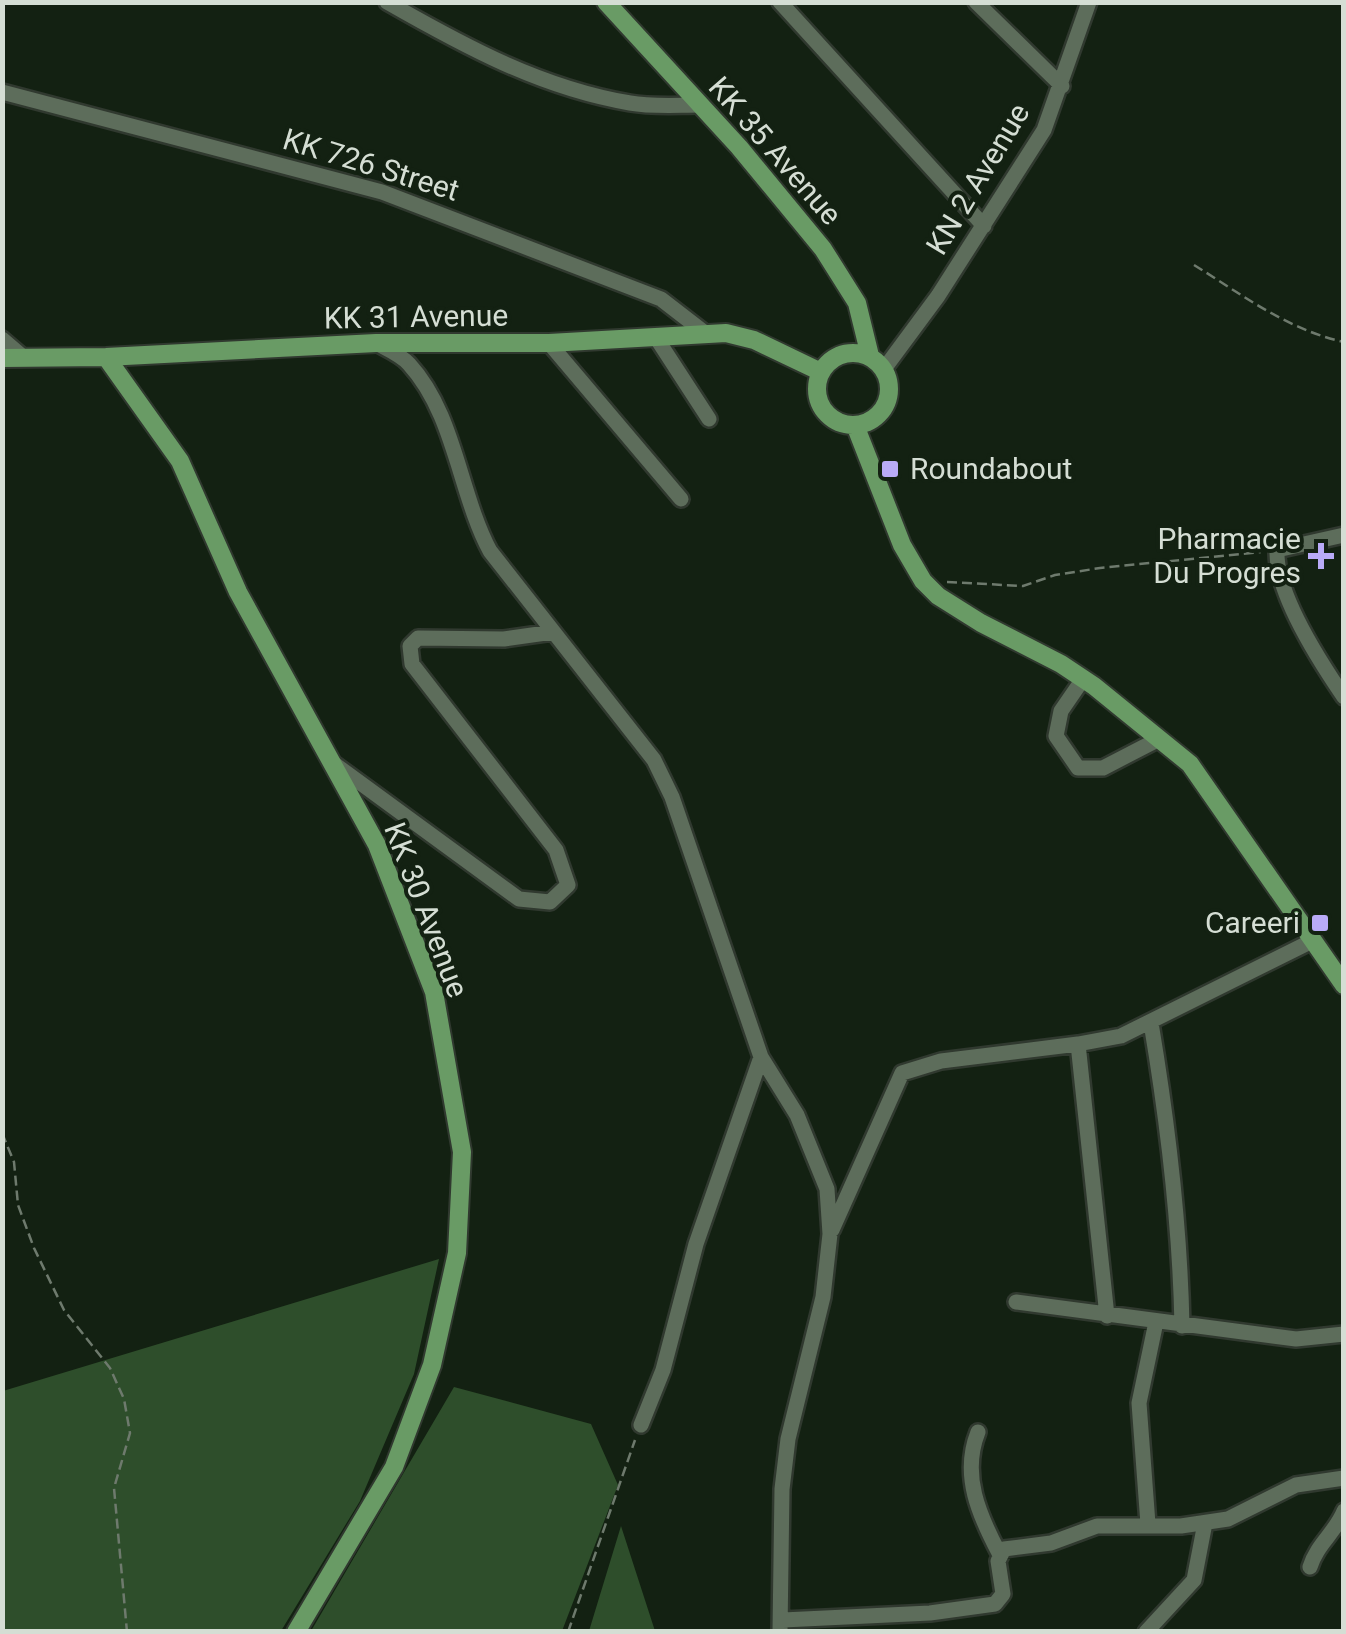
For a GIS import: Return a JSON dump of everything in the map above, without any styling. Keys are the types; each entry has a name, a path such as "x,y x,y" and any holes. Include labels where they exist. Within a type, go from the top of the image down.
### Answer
{"main road":[{"name":"KK 35 Avenue","path":"606,2 700,105 840,272 862,315 877,362"},
{"name":"KK 31 Avenue","path":"2,358 106,357 376,343 549,343 657,339 706,332 742,336 821,372"},
{"path":"842,354 877,362 890,387 886,405 873,419 855,425 837,421 823,408 817,390 821,372 842,354"},
{"name":"KK 30 Avenue","path":"106,357 180,461 238,592 376,845 434,992 462,1152 457,1253 432,1365 394,1467 296,1632"},
{"path":"855,425 902,545 923,581 938,596 981,623 1083,679 1190,764 1344,986"}],"street":[{"path":"387,2 505,67 555,84 632,104 700,105"},
{"path":"780,2 984,226"},
{"path":"976,2 1062,86"},
{"name":"KN 2 Avenue","path":"877,362 984,226 1044,130 1088,2"},
{"name":"KK 726 Street","path":"2,92 382,192 661,298 706,332"},
{"path":"2,339 23,357"},
{"path":"657,339 709,418"},
{"path":"376,343 411,367 440,415 474,521 490,552 634,732 672,797 762,1058 816,1153 827,1188 830,1234 824,1297 788,1439 782,1488 782,1626 995,1604 1003,1594 999,1554 982,1519 970,1472 978,1432"},
{"path":"549,343 681,500"},
{"path":"1344,535 1306,540 1277,550 1286,592 1344,697"},
{"path":"326,758 519,899 550,902 568,885 556,850 412,664 410,646 418,638 504,640 553,632"},
{"path":"1083,679 1061,711 1056,736 1078,768 1103,768 1159,739"},
{"path":"830,1234 902,1074 941,1061 1122,1036 1312,941"},
{"path":"1151,1023 1170,1132 1180,1243 1182,1326"},
{"path":"1078,1044 1106,1316"},
{"path":"641,1425 663,1370 696,1244 762,1058"},
{"path":"1016,1302 1296,1339 1344,1334"},
{"path":"1148,1524 1139,1402 1156,1322"},
{"path":"999,1554 1051,1543 1097,1526 1228,1519 1296,1484 1344,1478"},
{"path":"1310,1567 1319,1544 1337,1526 1344,1512"},
{"path":"1146,1632 1194,1580 1205,1523"}],"path":[{"path":"1194,265 1267,311 1318,337 1344,342"},
{"path":"923,581 1024,586 1056,575 1100,568 1277,550"},
{"path":"2,1133 14,1162 18,1205 34,1248 64,1310 110,1368 124,1399 130,1433 114,1488 127,1632"},
{"path":"568,1632 641,1425"}],"green space":[{"path":"439,1259 414,1374 360,1501 281,1631 3,1631 3,1391"},
{"path":"454,1387 591,1424 618,1485 562,1631 311,1631"},
{"path":"621,1526 655,1631 589,1631"}],"place":[{"name":"Roundabout","path":"890,469"},
{"name":"Pharmacie Du Progres","path":"1321,556"},
{"name":"Careeri","path":"1320,923"}]}
